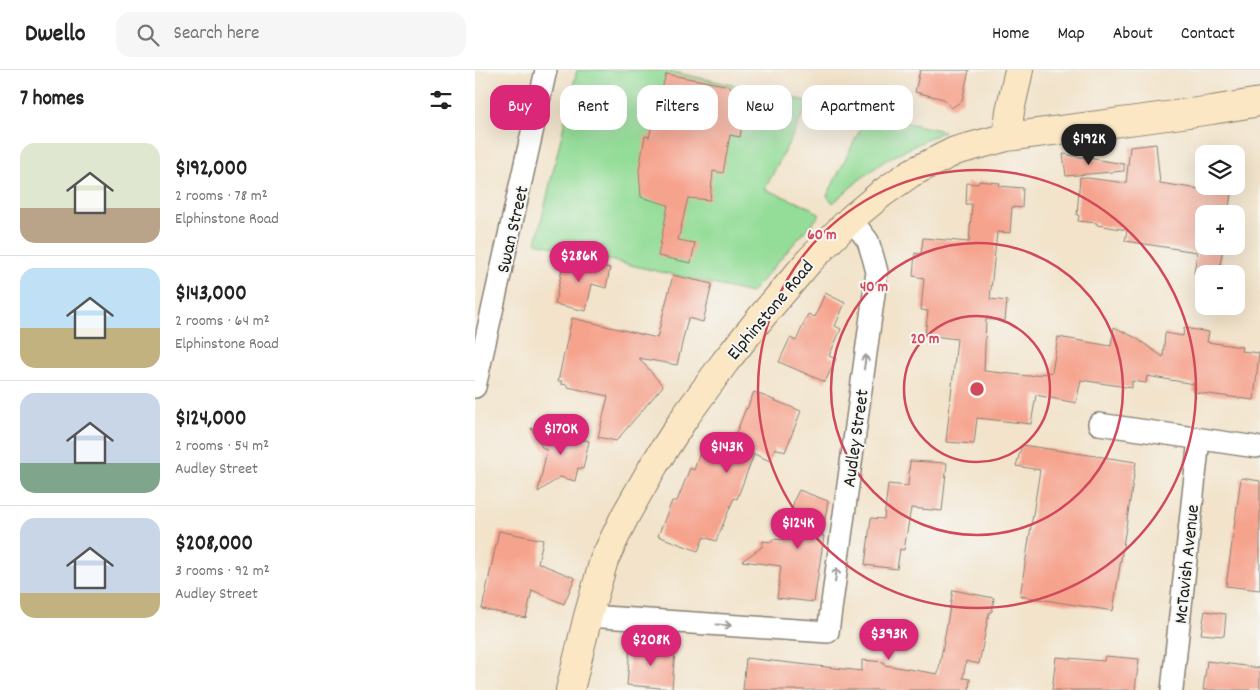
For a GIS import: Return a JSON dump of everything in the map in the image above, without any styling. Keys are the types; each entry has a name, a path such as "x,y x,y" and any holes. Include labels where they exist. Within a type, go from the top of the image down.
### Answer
{"street":[{"name":"Swan Street","path":"475,387 546,70"},
{"path":"1007,137 1010,111 1019,70"},
{"name":"Elphinstone Road","path":"570,690 604,560 625,516 654,465 685,417 725,362 763,315 811,260 851,220 881,194 911,173 955,151 1007,137 1260,102"},
{"name":"Audley Street","path":"588,616 828,632 877,272 868,242 851,220"},
{"path":"1099,424 1256,447"},
{"name":"McTavish Avenue","path":"1172,690 1199,438"}],"green space":[{"path":"577,70 664,70 733,85 728,85 728,130 792,130 792,98 802,100 802,117 765,189 811,208 820,215 751,293 536,243 563,130 627,130 627,85 573,85"},
{"path":"913,124 944,131 886,160 833,203 827,196 860,130 913,130"}],"building":[{"path":"920,70 969,70 962,101 951,108 944,99 915,92"},
{"path":"666,74 728,86 728,130 741,130 740,137 730,135 723,173 713,171 710,200 688,198 678,240 695,243 691,263 658,256 668,205 641,197 639,170 645,136 649,137 651,130 718,130 718,85 663,85"},
{"path":"1156,144 1160,183 1195,188 1195,195 1231,195 1229,205 1195,205 1195,252 1125,241 1127,230 1078,221 1080,177 1126,183 1130,147"},
{"path":"1063,154 1124,164 1124,171 1066,176"},
{"path":"979,181 1000,183 999,186 1023,188 1022,208 1012,207 1010,233 997,232 990,299 1007,301 1005,321 986,319 984,371 1029,376 1052,372 1058,337 1111,346 1114,327 1136,338 1163,357 1165,333 1183,336 1184,328 1209,332 1207,342 1242,347 1241,351 1259,353 1254,400 1193,392 1194,384 1147,376 1146,383 1132,381 1132,388 1081,380 1076,403 1036,395 1031,424 977,418 974,444 946,442 957,339 925,335 928,311 921,310 924,278 913,276 915,253 921,254 923,238 969,242 972,204 966,204 967,183 978,184"},
{"path":"1197,255 1222,255 1220,265 1195,265"},
{"path":"564,259 610,268 606,288 592,284 586,311 555,304"},
{"path":"673,275 712,284 703,322 688,318 677,365 639,358 663,386 616,441 598,437 608,396 568,387 568,385 561,384 562,381 558,381 572,318 657,338"},
{"path":"825,293 845,303 835,326 841,329 829,356 836,359 825,382 779,362 790,338 796,341 808,314 815,317"},
{"path":"754,392 801,411 785,452 775,448 770,461 754,454 737,499 734,498 716,541 704,537 698,551 658,536 672,501 677,501 690,468 694,470 699,455 724,464"},
{"path":"531,428 589,441 583,469 578,468 575,481 560,477 538,492 547,450 543,449"},
{"path":"1022,445 1136,462 1113,611 1020,596 1040,470 1016,466"},
{"path":"910,461 947,463 942,511 911,508 904,550 900,549 897,569 865,565 871,518 884,519 888,484 908,486"},
{"path":"1241,478 1260,481 1260,590 1226,586"},
{"path":"799,490 828,501 814,602 777,598 781,566 742,561 762,547 763,541 772,542 773,539 787,540 794,500"},
{"path":"499,531 543,540 538,563 575,578 564,604 532,590 526,618 482,609"},
{"path":"953,590 994,598 992,611 989,613 979,664 966,661 963,678 970,679 969,690 743,690 746,658 862,671 862,660 884,662 884,665 938,674"},
{"path":"1205,611 1226,614 1224,636 1201,634"},
{"path":"630,646 675,650 672,689 627,685"},
{"path":"1105,656 1139,659 1135,690 1052,690 1056,657 1104,661"},
{"path":"1207,661 1260,668 1260,690 1203,690"}]}
